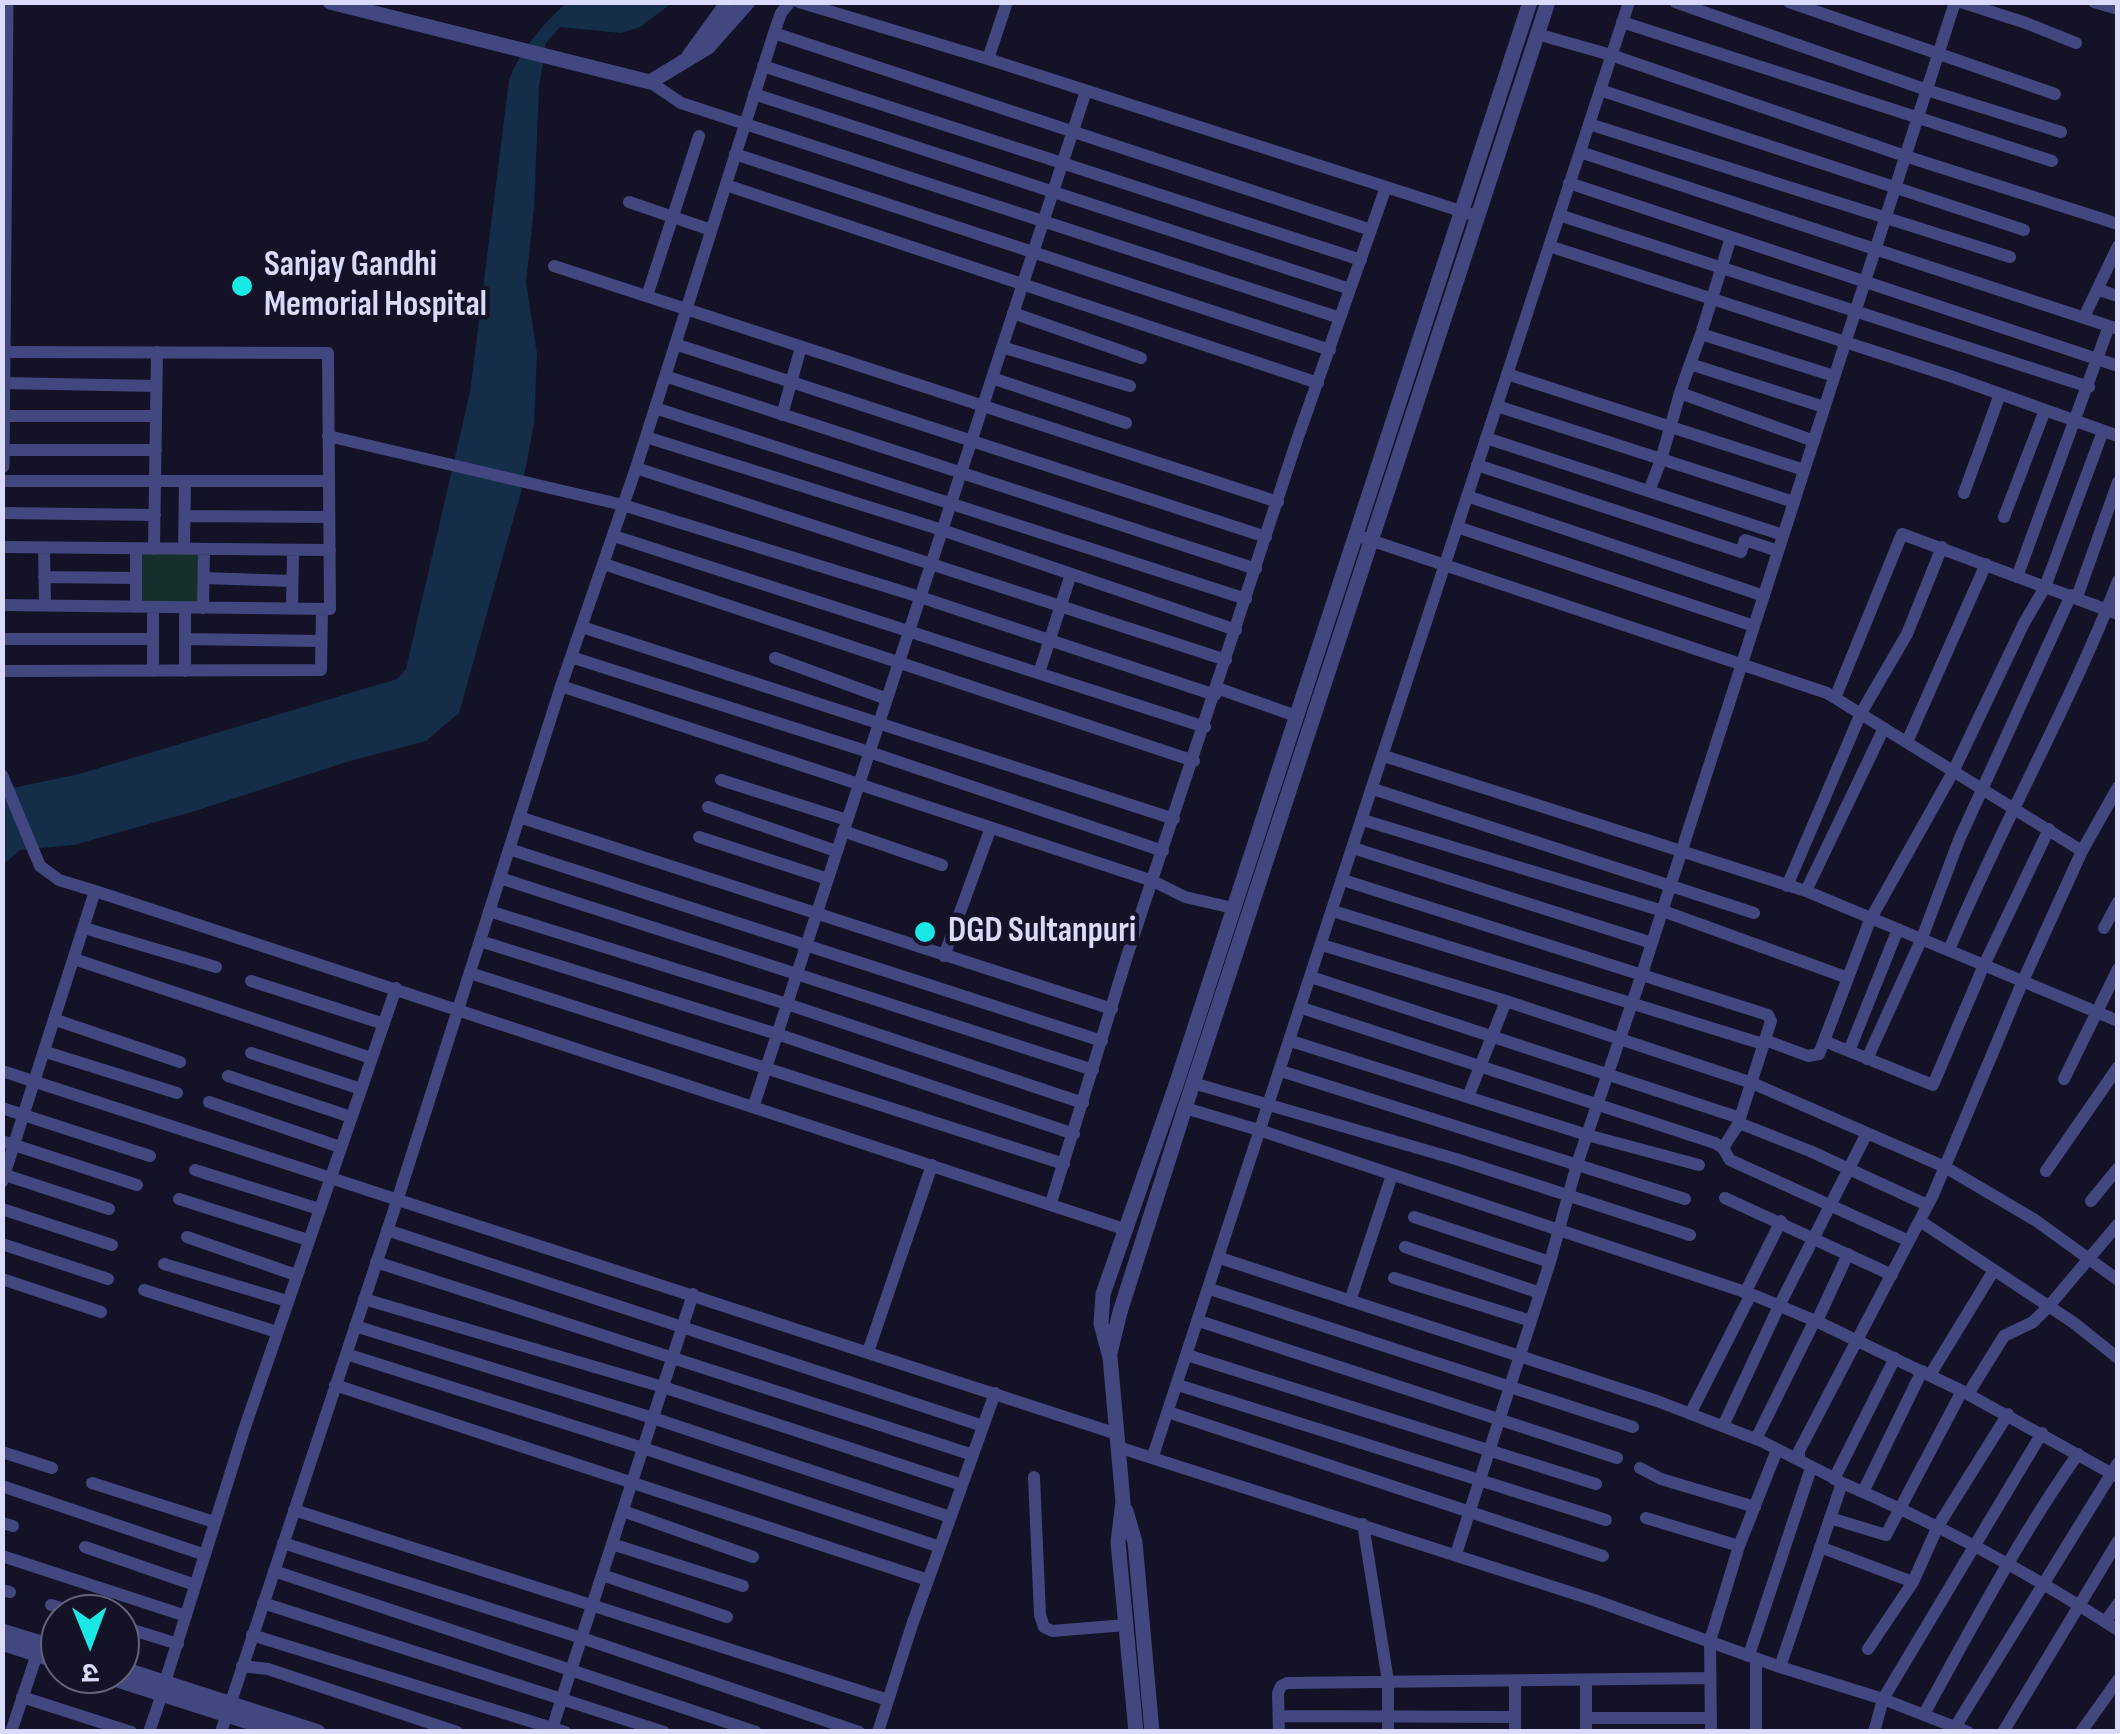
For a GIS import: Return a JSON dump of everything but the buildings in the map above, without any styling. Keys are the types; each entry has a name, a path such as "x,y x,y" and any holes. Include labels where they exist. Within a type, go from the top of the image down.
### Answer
{"street":[{"path":"2,466 6,2"},
{"path":"330,2 650,82 669,98 745,125 1340,318"},
{"path":"685,64 728,2"},
{"path":"650,82 708,48 748,2"},
{"path":"221,1732 398,1198 561,686 656,408 763,66 781,13 790,2"},
{"path":"799,2 1477,216"},
{"path":"988,59 1007,2"},
{"path":"1110,1357 1120,1312 1460,211 1530,2"},
{"path":"1152,1732 1136,1542 1123,1502 1110,1357 1101,1324 1103,1294 1296,716 1477,216 1548,2"},
{"path":"1154,1456 1628,2"},
{"path":"1674,2 2060,132"},
{"path":"1789,2 2056,94"},
{"path":"1456,1554 1550,1262 1577,1164 1958,2 2026,22 2076,43"},
{"path":"2094,2 2118,8"},
{"path":"1622,22 2052,161"},
{"path":"774,33 1371,230"},
{"path":"1537,34 2118,224"},
{"path":"763,66 1361,260"},
{"path":"754,1104 1086,90"},
{"path":"1600,90 2024,230"},
{"path":"754,94 1350,289"},
{"path":"1589,124 2010,257"},
{"path":"647,296 699,136"},
{"path":"1580,152 2113,328 2096,359 2017,577"},
{"path":"735,154 1330,350"},
{"path":"1570,183 2118,366"},
{"path":"726,185 1318,384"},
{"path":"1051,1203 1266,537 1386,187"},
{"path":"629,202 711,230"},
{"path":"1559,215 2088,387"},
{"path":"1648,491 1731,237"},
{"path":"1549,246 2118,436"},
{"path":"2084,318 2118,246"},
{"path":"554,266 1278,502"},
{"path":"2098,290 2118,296"},
{"path":"1013,313 1141,358"},
{"path":"1701,334 1834,376"},
{"path":"675,344 1266,537"},
{"path":"782,415 800,347"},
{"path":"1002,347 1130,386"},
{"path":"2,605 330,609 328,353 3,352"},
{"path":"154,549 156,352"},
{"path":"1690,364 1824,407"},
{"path":"1507,374 1804,470"},
{"path":"666,376 1256,570"},
{"path":"992,378 1126,422"},
{"path":"3,384 156,386"},
{"path":"1680,394 1814,440"},
{"path":"1964,492 2000,394"},
{"path":"1496,406 1794,502"},
{"path":"656,408 1246,600"},
{"path":"2004,517 2044,410"},
{"path":"3,416 156,416"},
{"path":"1333,911 1814,1058 1819,1054 1870,920 1952,772 2045,587 2103,431"},
{"path":"328,436 624,506 1296,716"},
{"path":"646,437 942,530 1236,630"},
{"path":"1486,438 1783,535"},
{"path":"3,450 156,450"},
{"path":"1477,465 1742,552 1745,540 1778,551"},
{"path":"636,468 1226,660"},
{"path":"2,481 329,482"},
{"path":"184,549 185,481"},
{"path":"1867,1059 1922,938 1959,840 2074,596 2118,482"},
{"path":"1467,496 1764,596"},
{"path":"2,512 155,514"},
{"path":"184,516 330,517"},
{"path":"1457,528 1754,626"},
{"path":"1836,698 1898,537 1906,534 2112,611"},
{"path":"614,536 1205,727"},
{"path":"1362,537 1836,698 2082,851"},
{"path":"2,548 330,550"},
{"path":"44,548 45,605"},
{"path":"1787,886 1861,713 1906,634 1942,548"},
{"path":"136,549 136,606"},
{"path":"203,608 204,549"},
{"path":"292,609 293,550"},
{"path":"604,564 1194,761"},
{"path":"1907,742 1986,564"},
{"path":"1040,673 1071,574"},
{"path":"44,577 136,578"},
{"path":"204,578 292,581"},
{"path":"1950,950 1984,868 2112,611 2118,581"},
{"path":"152,607 153,671"},
{"path":"185,608 185,671"},
{"path":"2,672 320,670 322,609"},
{"path":"582,626 1174,819"},
{"path":"185,638 321,641"},
{"path":"2,639 153,639"},
{"path":"571,658 1163,851"},
{"path":"776,658 886,699"},
{"path":"561,686 1153,881 1185,896 1233,908"},
{"path":"1806,891 1884,728"},
{"path":"1384,756 1806,891 2118,1021"},
{"path":"2,776 40,866 60,880 754,1104 1127,1230"},
{"path":"721,780 942,865"},
{"path":"1373,789 1754,913"},
{"path":"1756,1732 1752,1657 1805,1464 1799,1450 1928,1205 2082,851 2116,792"},
{"path":"708,807 836,851"},
{"path":"519,816 1112,1009"},
{"path":"1362,820 1663,911 1848,978"},
{"path":"1824,1041 1933,1085 2048,829"},
{"path":"944,956 990,830"},
{"path":"699,837 828,879"},
{"path":"1353,848 1652,943"},
{"path":"509,849 1102,1041"},
{"path":"500,878 1093,1070"},
{"path":"1343,880 1768,1014 1771,1022 1740,1121 1723,1148"},
{"path":"95,891 25,1116 9,1142 3,1177 109,1209"},
{"path":"2104,928 2118,902"},
{"path":"489,911 1084,1103"},
{"path":"84,928 216,966"},
{"path":"1848,1051 1898,929"},
{"path":"480,940 1074,1134"},
{"path":"1322,945 1752,1083 1945,1167 2035,1220 2118,1280"},
{"path":"74,959 371,1058"},
{"path":"2064,1079 2118,969"},
{"path":"470,973 1064,1164"},
{"path":"1312,977 1740,1121 1928,1205"},
{"path":"251,981 384,1024"},
{"path":"149,1732 287,1301 396,988"},
{"path":"1468,1097 1506,1001"},
{"path":"1302,1008 1723,1148 1730,1160 1909,1241"},
{"path":"56,1020 180,1062"},
{"path":"1291,1041 1587,1135 1699,1165"},
{"path":"46,1052 177,1092"},
{"path":"251,1052 361,1089"},
{"path":"2046,1171 2118,1067"},
{"path":"2,1071 995,1393 1154,1456 1883,1699 1959,1730 2041,1584 2115,1471 1816,1320 1557,1229 1185,1108"},
{"path":"1281,1071 1686,1198"},
{"path":"228,1076 351,1117"},
{"path":"1193,1083 1690,1234"},
{"path":"209,1102 340,1147"},
{"path":"2,1108 150,1156"},
{"path":"1723,1426 1868,1132"},
{"path":"9,1142 137,1185"},
{"path":"868,1352 932,1165"},
{"path":"2091,1201 2118,1168"},
{"path":"195,1170 318,1209"},
{"path":"1350,1301 1392,1175"},
{"path":"1725,1198 1892,1275"},
{"path":"179,1199 308,1240"},
{"path":"2,1209 112,1245"},
{"path":"1414,1218 1550,1262"},
{"path":"1920,1220 2049,1306 2118,1358"},
{"path":"1690,1414 1781,1221"},
{"path":"1830,1518 1886,1535 1965,1392 2004,1336 2032,1322 2049,1306 2118,1224"},
{"path":"387,1230 983,1426"},
{"path":"187,1237 296,1275"},
{"path":"2,1244 108,1279"},
{"path":"1406,1247 1540,1293"},
{"path":"1756,1439 1848,1254"},
{"path":"1220,1258 1723,1426 1938,1526 2112,1626 2118,1604"},
{"path":"376,1262 973,1455"},
{"path":"164,1264 287,1301"},
{"path":"1863,1492 1926,1373 1994,1270"},
{"path":"1394,1278 1530,1320"},
{"path":"2,1279 101,1312"},
{"path":"1210,1288 1634,1427"},
{"path":"144,1290 278,1332"},
{"path":"252,1636 556,1730 562,1698 693,1294"},
{"path":"364,1299 663,1387 962,1485"},
{"path":"1199,1321 1617,1458"},
{"path":"355,1326 653,1418 950,1517"},
{"path":"346,1354 940,1547"},
{"path":"1187,1355 1596,1484"},
{"path":"1780,1666 1830,1518 1837,1481 1895,1358"},
{"path":"1178,1384 1606,1520"},
{"path":"335,1385 928,1580"},
{"path":"878,1732 995,1393"},
{"path":"1168,1412 1603,1556"},
{"path":"1868,1649 1913,1582 1938,1526 2008,1414"},
{"path":"1874,1732 1883,1699 2042,1433"},
{"path":"1586,1682 1586,1725 1711,1724 1710,1641 1740,1546 1777,1450"},
{"path":"2,1452 52,1468"},
{"path":"1924,1714 2006,1564 2078,1454"},
{"path":"1640,1468 1661,1479 1755,1508"},
{"path":"1034,1477 1040,1615 1044,1626 1052,1631 1126,1625"},
{"path":"92,1483 214,1522"},
{"path":"2,1486 205,1556"},
{"path":"1123,1502 1118,1542 1136,1732"},
{"path":"294,1510 888,1700"},
{"path":"622,1511 754,1557"},
{"path":"1646,1518 1740,1546"},
{"path":"1363,1524 1388,1681 1388,1724"},
{"path":"2002,1732 2118,1541"},
{"path":"283,1544 582,1638 860,1732"},
{"path":"612,1544 744,1586"},
{"path":"1820,1546 1913,1582"},
{"path":"85,1547 196,1584"},
{"path":"2,1556 186,1616"},
{"path":"274,1570 756,1732"},
{"path":"602,1575 727,1617"},
{"path":"263,1603 664,1732"},
{"path":"2,1631 40,1643"},
{"path":"140,1632 178,1644"},
{"path":"2,1644 40,1655"},
{"path":"15,1730 36,1654"},
{"path":"242,1666 268,1669 457,1732"},
{"path":"140,1677 163,1688"},
{"path":"1279,1732 1278,1693 1287,1683 1710,1678"},
{"path":"1280,1716 1388,1724 1515,1724 1515,1680"},
{"path":"2081,1732 2118,1680"},
{"path":"140,1683 318,1732"},
{"path":"22,1697 131,1732"},
{"path":"229,1709 280,1732"}],"green space":[{"path":"139,551 203,552 202,604 138,604"}],"water":[{"path":"566,3 672,3 640,27 621,33 560,27 546,43 539,87 534,208 526,282 537,354 534,424 521,492 459,713 426,741 74,845 20,850 3,865 3,790 79,774 397,679 406,669 470,392 509,80 533,38"}],"place":[{"name":"Sanjay Gandhi Memorial Hospital","path":"242,286"},
{"name":"DGD Sultanpuri","path":"925,932"}]}
